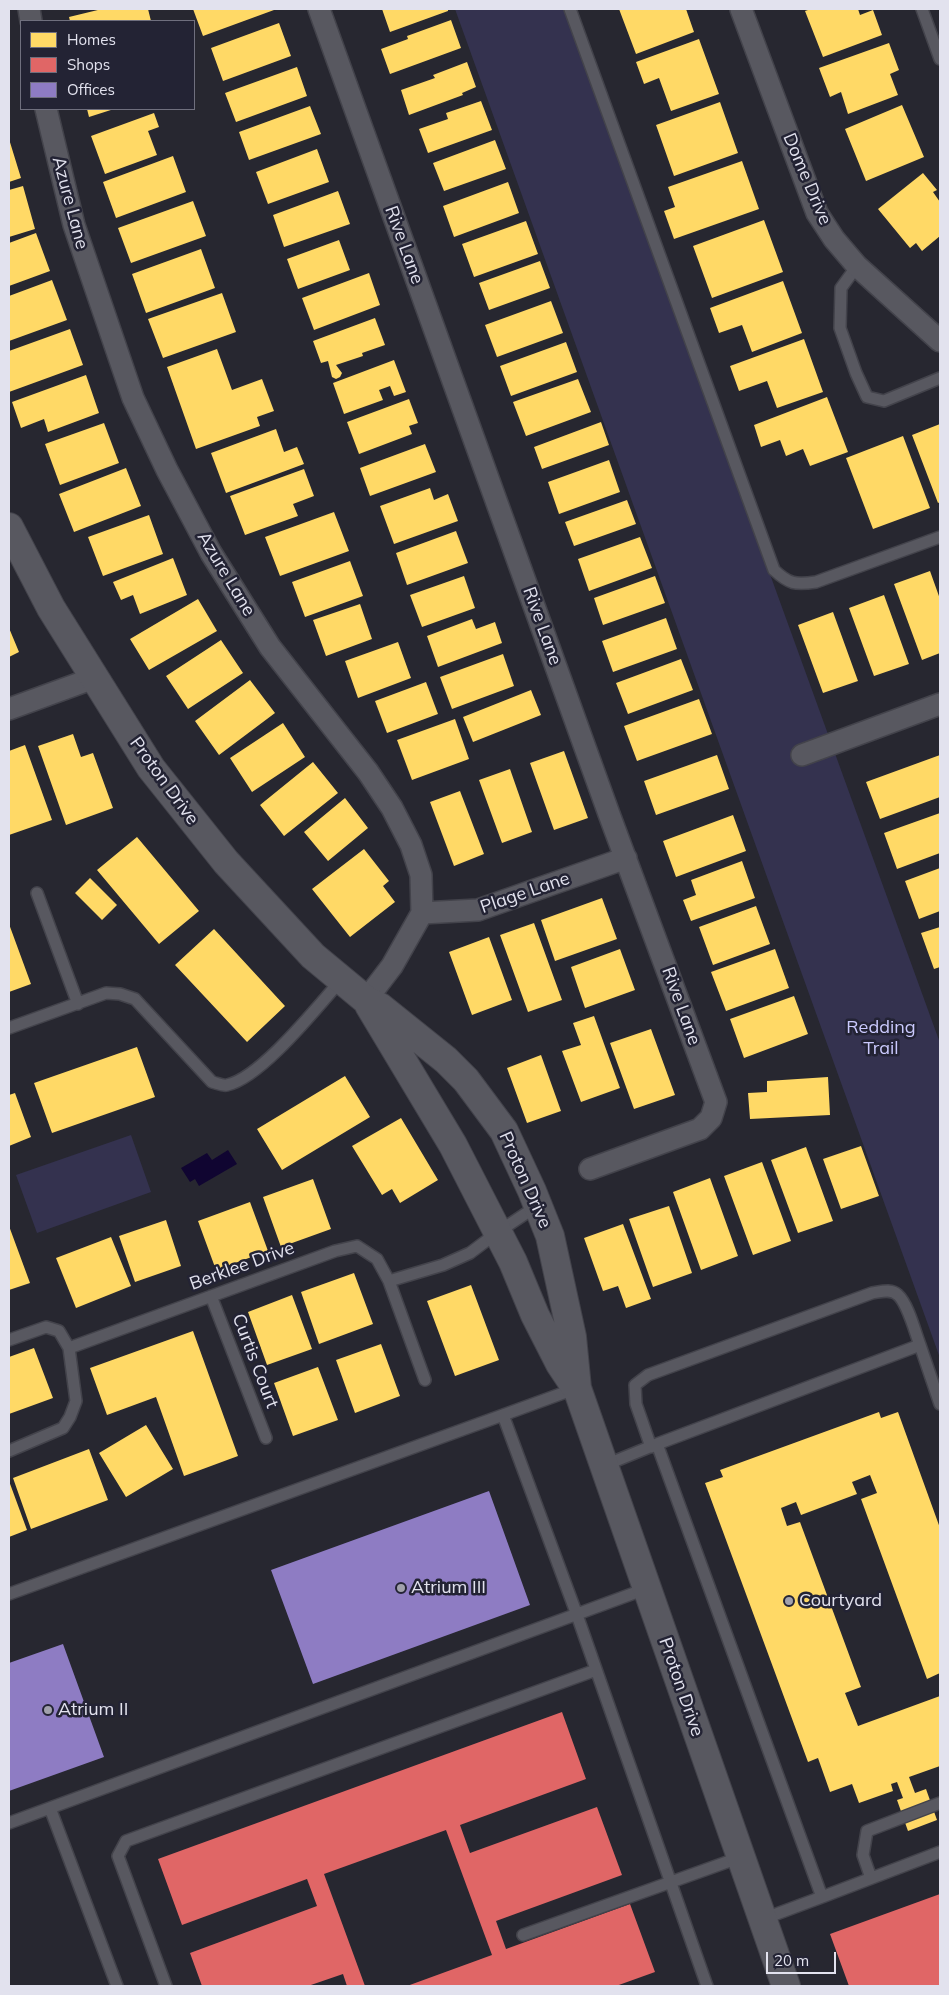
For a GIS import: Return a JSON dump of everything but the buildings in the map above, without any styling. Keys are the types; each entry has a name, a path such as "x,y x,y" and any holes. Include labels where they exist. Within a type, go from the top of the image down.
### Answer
{"street":[{"name":"Rive Lane","path":"319,9 716,1102 711,1118 700,1129 590,1169"},
{"name":"Dome Drive","path":"741,9 817,213 834,239 857,266 940,341"},
{"name":"Azure Lane","path":"46,110 74,226 133,398 167,470 210,553 265,639 368,772 392,808 411,845 421,875 422,913"},
{"name":"Proton Drive","path":"9,527 52,608 151,768 226,862 313,956 366,1000 380,1007 446,1060 466,1080 504,1131 550,1236 572,1337 577,1388 786,1986"},
{"path":"9,709 94,678"},
{"path":"802,755 940,704"},
{"name":"Plage Lane","path":"422,913 478,910 626,858"},
{"path":"366,1000 392,966 422,913"},
{"name":"Proton Drive","path":"366,1000 453,1146 513,1262 535,1315 560,1364 577,1388"}],"lane":[{"path":"570,9 774,570 784,580 798,585 816,582 940,537"},
{"path":"922,9 940,59"},
{"path":"857,266 841,288 840,328 867,397 884,401 940,378"},
{"path":"37,893 78,1004"},
{"path":"9,1028 106,993 120,994 135,1000 212,1082 225,1085 244,1078 263,1065 342,980"},
{"path":"425,1380 389,1281 443,1265 470,1253 538,1206"},
{"name":"Berklee Drive","path":"69,1348 335,1251 357,1246 377,1259 389,1281"},
{"path":"822,1897 654,1445 636,1404 635,1385 657,1371 872,1293 886,1290 897,1294 904,1305 940,1404"},
{"name":"Curtis Court","path":"211,1296 266,1438"},
{"path":"9,1340 46,1327 59,1331 69,1348 76,1401 70,1417 63,1428 9,1451"},
{"path":"603,1466 654,1445 920,1346"},
{"path":"9,1594 577,1388"},
{"path":"503,1415 596,1670 707,1986"},
{"path":"9,1823 648,1588"},
{"path":"166,1986 118,1856 126,1841 596,1670"},
{"path":"871,1878 863,1856 867,1831 940,1803"},
{"path":"50,1808 117,1986"},
{"path":"763,1919 940,1852"},
{"path":"523,1935 741,1856"}],"green space":[{"name":"Redding Trail","path":"455,9 565,9 940,1043 940,1358"},
{"path":"131,1135 151,1192 37,1233 16,1175"}],"shaded area":[{"path":"228,1150 237,1164 199,1186 195,1179 190,1182 181,1168 207,1153 212,1160"}],"place":[{"name":"Atrium III","path":"401,1588"},
{"name":"Courtyard","path":"789,1601"},
{"name":"Atrium II","path":"48,1710"}]}
